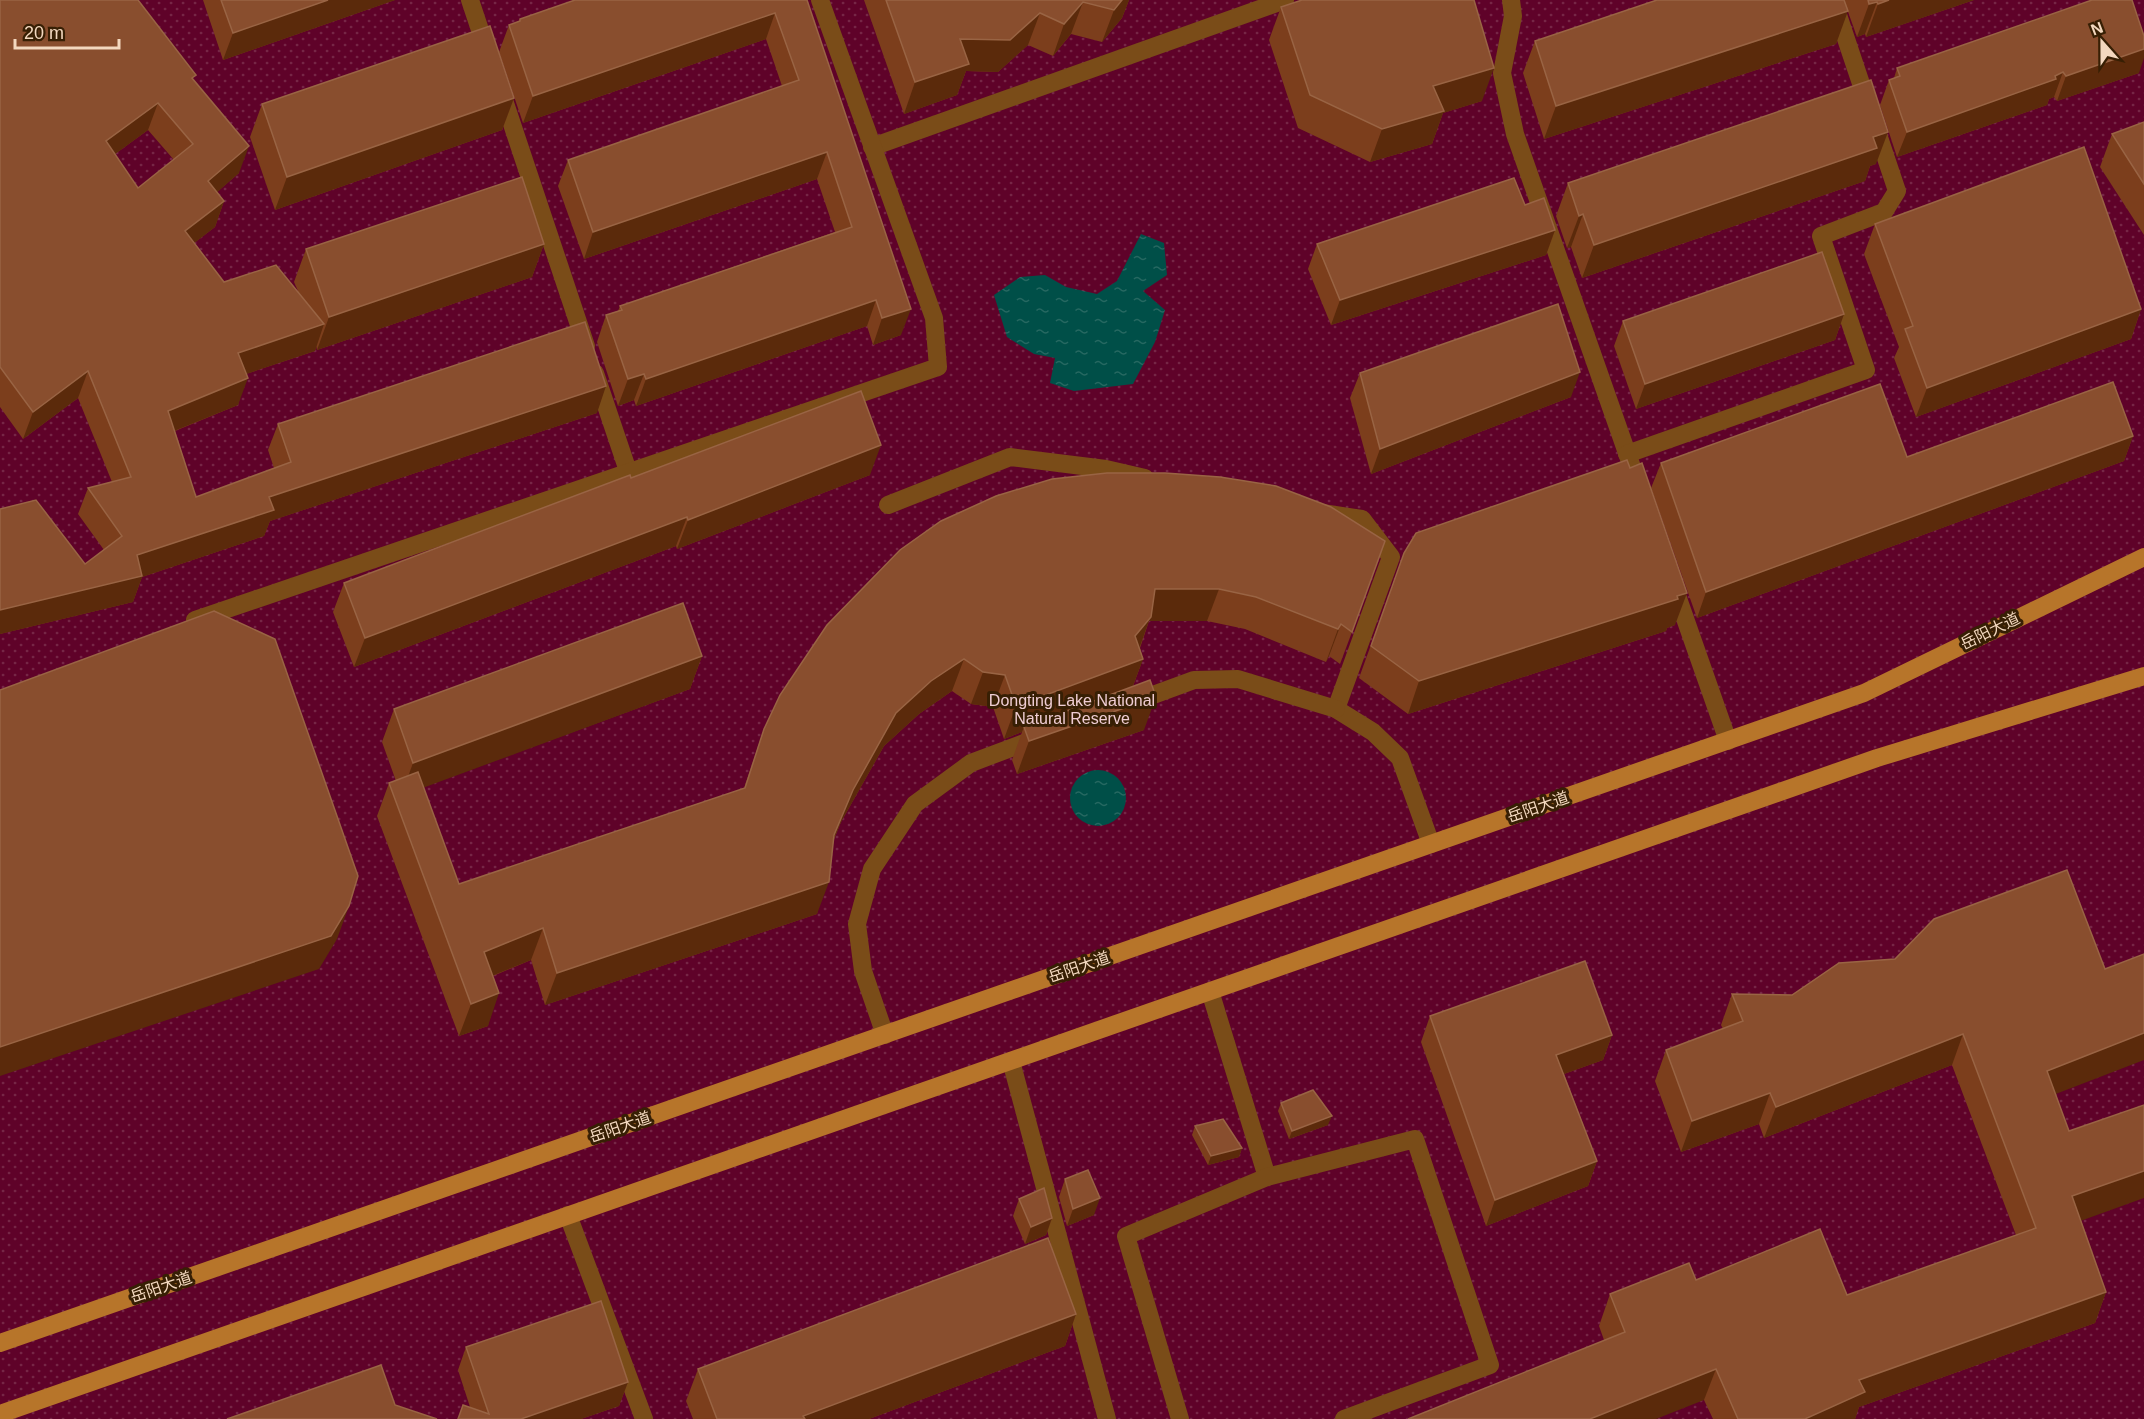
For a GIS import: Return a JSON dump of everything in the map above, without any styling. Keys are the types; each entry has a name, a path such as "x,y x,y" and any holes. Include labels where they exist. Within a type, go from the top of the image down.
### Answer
{"main road":[{"name":"岳阳大道","path":"0,1343 1864,693 2144,557"},
{"path":"0,1414 1877,758 2144,676"}],"street":[{"path":"470,0 628,471"},
{"path":"175,626 938,367 934,318 820,0"},
{"path":"872,147 1285,0"},
{"path":"1511,0 1513,16 1502,73 1515,134 1646,509"},
{"path":"1627,454 1866,370 1821,236 1884,212 1897,191 1833,0"},
{"path":"888,505 1010,457 1106,469 1161,481"},
{"path":"1305,510 1362,519 1391,557 1336,709"},
{"path":"1670,575 1728,741"},
{"path":"1115,709 1194,680 1238,679 1336,709 1373,732 1400,758 1431,844"},
{"path":"885,1035 863,971 857,924 872,869 915,804 924,797 971,763 1059,729"},
{"path":"1210,991 1267,1177"},
{"path":"1011,1061 1107,1419"},
{"path":"1180,1419 1126,1236 1267,1177 1415,1140 1490,1365 1344,1419"},
{"path":"568,1215 644,1419"}],"green space":[{"name":"Dongting Lake National Natural Reserve","path":"0,0 2144,0 2144,1419 0,1419"}],"water":[{"path":"1141,234 1164,243 1167,275 1143,291 1165,310 1155,342 1133,384 1074,391 1050,383 1055,358 1034,354 1007,337 994,295 1020,277 1045,275 1066,287 1097,294 1117,281"},
{"path":"1093,770 1103,770 1118,778 1124,787 1126,798 1124,809 1118,818 1103,826 1093,826 1082,821 1075,814 1070,803 1070,793 1075,782 1082,775"}],"building":[{"path":"0,0 138,0 196,75 192,78 249,146 208,181 224,201 185,231 224,282 276,265 324,324 238,353 248,378 168,411 196,497 291,462 278,424 585,322 606,386 269,497 274,510 137,555 142,576 0,610 0,509 36,500 85,564 122,536 88,488 131,477 88,371 33,412 0,367","holes":["158,103 193,144 138,188 106,141"]},
{"path":"221,0 328,0 233,33"},
{"path":"575,0 807,0 911,309 882,318 876,300 646,379 644,374 628,379 606,315 622,310 620,306 852,227 827,152 593,232 568,160 799,80 775,13 533,96 509,25"},
{"path":"886,0 1122,0 1114,10 1083,2 1064,24 1040,13 1010,40 960,39 969,64 915,82"},
{"path":"1302,0 1474,0 1494,68 1433,86 1444,111 1382,129 1310,95 1281,7"},
{"path":"1657,0 1844,0 1848,11 1556,106 1535,41"},
{"path":"1868,0 1889,0 1869,4"},
{"path":"2092,0 2132,0 2144,36 2144,49 2066,76 2063,72 2055,76 2056,79 1907,132 1889,80 1900,76 1897,68"},
{"path":"490,26 514,98 287,177 262,104"},
{"path":"1871,80 1888,132 1873,137 1877,148 1594,245 1583,214 1579,216 1568,183"},
{"path":"2144,122 2144,184 2112,134"},
{"path":"2084,147 2141,309 1927,388 1905,329 1913,326 1875,224"},
{"path":"522,177 544,244 329,317 306,249"},
{"path":"1514,178 1525,205 1544,198 1555,230 1340,300 1317,244"},
{"path":"1822,252 1844,314 1645,384 1623,321"},
{"path":"1558,304 1580,372 1380,449 1360,373"},
{"path":"2113,382 2133,436 1706,592 1661,463 1880,384 1907,457"},
{"path":"861,391 881,445 688,520 687,517 365,638 344,583"},
{"path":"1627,460 1630,468 1642,463 1687,593 1677,596 1678,599 1419,681 1371,646 1404,553 1416,533"},
{"path":"1107,473 1165,473 1220,477 1276,486 1331,507 1385,541 1352,632 1341,624 1338,629 1256,597 1219,589 1155,589 1151,617 1135,636 1143,659 1016,706 1005,675 983,672 964,659 931,681 896,713 853,790 834,835 829,882 557,973 543,928 484,952 499,993 471,1004 389,783 418,772 459,884 745,788 764,729 780,695 827,625 900,550 941,521 996,496 1052,479"},
{"path":"683,603 702,656 413,763 394,709"},
{"path":"214,611 275,639 358,876 349,906 331,936 0,1047 0,690"},
{"path":"1150,680 1156,697 1029,741 1024,727"},
{"path":"2067,870 2105,969 2144,954 2144,1033 2047,1071 2069,1131 2144,1105 2144,1171 2072,1196 2106,1292 1859,1380 1865,1392 1805,1419 1738,1419 1716,1369 1590,1419 1408,1419 1625,1332 1610,1294 1689,1263 1696,1280 1820,1229 1847,1295 2036,1228 1963,1034 1776,1107 1770,1093 1692,1121 1666,1050 1743,1021 1732,994 1792,995 1839,963 1895,959 1934,919"},
{"path":"1585,961 1612,1035 1556,1055 1597,1161 1495,1200 1430,1016"},
{"path":"1313,1090 1332,1116 1292,1131 1281,1103"},
{"path":"1223,1119 1242,1148 1211,1156 1195,1126"},
{"path":"1088,1170 1100,1198 1073,1209 1065,1179"},
{"path":"1044,1188 1052,1218 1031,1227 1019,1199"},
{"path":"1048,1238 1076,1314 803,1416 805,1419 717,1419 698,1369"},
{"path":"601,1301 628,1382 521,1419 458,1419 463,1405 489,1414 466,1347"},
{"path":"381,1365 395,1405 437,1419 227,1419"}]}
